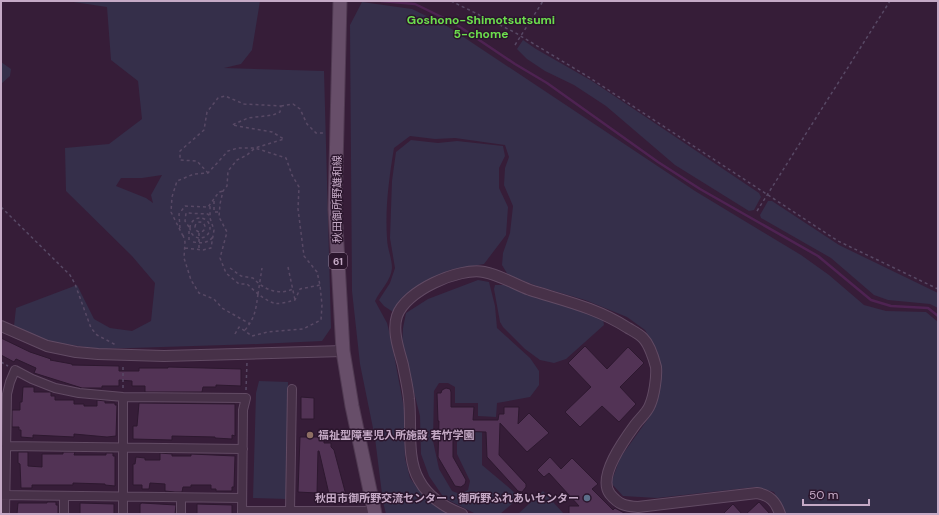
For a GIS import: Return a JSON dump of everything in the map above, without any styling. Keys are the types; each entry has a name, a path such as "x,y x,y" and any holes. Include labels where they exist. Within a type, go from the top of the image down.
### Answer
{"main road":[{"name":"秋田御所野雄和線","path":"340,3 335,209 343,352 352,406 374,513"}],"street":[{"path":"462,514 446,508 430,496 418,479 412,460 409,398 397,340 396,322 397,315 405,302 419,292 453,274 475,271 499,276 528,289 580,304 608,316 644,339 656,368 654,391 650,406 625,438 610,468 606,480 608,492 614,499 624,506 638,507 757,493 766,494 771,498 777,506 780,514"},
{"path":"1,326 37,342 60,350 127,359 343,352"},
{"path":"5,514 3,495 7,394 15,370 32,379 69,392 123,397 246,398 242,449 242,512 290,511 374,513"},
{"path":"290,511 292,389"},
{"path":"123,397 123,514"},
{"path":"6,446 242,449"},
{"path":"3,495 242,498"},
{"path":"64,496 64,514"},
{"path":"181,498 181,514"}],"path":[{"path":"451,1 520,36 587,76 838,241 938,289"},
{"path":"515,45 543,1"},
{"path":"757,211 890,1"},
{"path":"208,173 197,161 180,160 180,151 204,130 206,112 218,98 225,96 244,104 281,106 293,104 300,109 307,124 316,133 337,134"},
{"path":"183,236 171,212 172,197 177,181 194,174 208,173 228,152 238,148 255,148 284,139 272,132 232,125 248,118 280,112 281,106"},
{"path":"250,324 222,308 214,298 199,293 191,280 184,258 185,242 180,229 179,214 185,206 208,207 214,201 219,192 223,191 227,186 228,171 237,160 247,155 255,148"},
{"path":"236,334 239,327 252,336 268,332 303,329 321,320 322,306 317,272 304,256 298,209 299,187 292,175 286,158 255,148"},
{"path":"223,191 219,217 227,232 220,258 226,273 239,284 247,284 271,304 295,300"},
{"path":"214,201 214,212 219,212"},
{"path":"185,248 203,250 211,248 214,230 210,218 210,205"},
{"path":"1,207 70,275 75,284 91,328 97,334 113,344 127,359 123,397"},
{"path":"189,241 189,228 192,220 199,217 206,219 210,224 208,234 203,238 199,238 191,234 189,228 185,221 186,213 208,214 210,218"},
{"path":"199,217 200,222 204,224 205,227"},
{"path":"195,228 196,224 200,222"},
{"path":"199,232 204,230 205,227 210,227"},
{"path":"189,228 195,228 199,232 199,248"},
{"path":"208,234 212,238"},
{"path":"193,242 203,243 212,238 214,235"},
{"path":"230,268 241,276 253,278 259,285 275,292 286,292 292,289"},
{"path":"245,330 252,322 256,307 262,268"},
{"path":"288,268 295,300"},
{"path":"295,300 300,289 320,285"},
{"path":"246,398 247,361"}],"shaded area":[{"path":"67,1 260,1 252,50 241,64 224,68 324,71 331,328 322,341 100,349 50,342 14,326 16,308 77,285 94,319 110,328 132,331 151,321 155,283 132,256 66,191 65,148 109,144 142,119 138,81 111,60 107,7","holes":["162,175 151,195 153,203 146,198 116,186 121,178 142,178"]},
{"path":"362,2 412,9 447,26 695,191 801,255 829,275 864,305 886,311 926,312 938,322 938,514 785,514 774,492 756,487 657,498 623,496 611,483 620,458 650,416 660,380 657,351 645,330 627,317 585,300 537,286 508,275 502,265 503,253 510,233 513,206 504,185 505,168 509,157 505,145 455,138 435,139 410,136 394,148 387,204 387,242 392,268 388,281 375,301 387,323 391,339 404,408 405,458 410,478 421,493 440,509 452,514 386,514 383,502 375,438 360,364 352,291 350,25"},
{"path":"523,40 592,81 759,193 761,197 754,210 749,211 675,165 606,106 574,85 545,71 527,59 517,49"},
{"path":"1,62 11,69 10,76 1,84"},
{"path":"411,140 438,143 457,141 503,146 505,156 499,168 499,188 508,207 506,235 484,264 450,270 419,287 404,298 393,312 384,306 379,300 390,283 395,268 390,238 392,181 396,152"},
{"path":"768,201 772,201 839,245 938,293 938,308 930,304 888,300 874,295 831,258 761,218 760,215"},
{"path":"478,280 489,282 495,306 497,328 530,358 539,371 539,385 530,397 497,403 496,417 478,416 478,403 455,403 455,387 448,383 439,383 434,391 433,441 439,469 452,491 460,494 468,490 470,481 457,454 457,431 482,432 482,465 520,497 500,514 476,514 444,498 429,476 421,454 420,416 402,345 406,313 428,299"},
{"path":"495,285 504,285 575,307 603,319 604,325 566,359 554,363 540,360 525,349 500,322 494,289"},
{"path":"259,381 288,382 287,499 253,498 256,393"},
{"path":"543,491 564,514 518,514"}],"building":[{"path":"1,338 30,352 51,359 50,360 72,365 119,366 119,371 139,371 139,368 168,367 241,369 241,386 216,385 216,387 203,387 202,392 145,392 145,386 132,386 132,381 119,380 119,386 82,388 34,373 36,368 16,359 14,362 1,355"},
{"path":"585,346 607,369 628,347 644,363 620,387 636,404 619,422 602,406 580,427 565,412 591,387 568,363"},
{"path":"23,387 34,387 34,392 51,392 51,396 55,396 55,400 74,400 74,404 84,404 84,406 97,406 97,400 105,401 105,403 115,403 115,405 117,405 116,436 107,437 74,434 74,437 33,435 33,438 21,437 21,430 19,430 19,427 12,427 12,410 20,410"},
{"path":"446,388 450,389 451,392 451,407 474,407 473,420 498,420 499,414 504,414 504,407 519,407 518,424 529,413 549,433 527,452 500,423 499,455 526,484 526,487 522,492 518,491 487,457 486,432 453,431 453,457 466,480 465,484 461,487 455,486 438,457 439,421 437,393 441,393 442,390"},
{"path":"301,397 314,398 314,419 301,419"},
{"path":"139,403 235,404 235,436 232,435 232,439 172,436 172,440 133,439 133,426 137,426"},
{"path":"300,437 324,437 324,443 331,443 346,495 329,494 319,451 317,493 298,492"},
{"path":"18,452 28,452 28,466 42,467 42,454 63,454 63,452 75,452 74,455 106,455 106,453 113,453 113,456 115,456 115,486 105,484 73,483 73,485 32,485 32,488 21,488"},
{"path":"160,453 172,454 172,456 191,456 191,454 235,456 234,487 232,487 232,491 216,491 216,489 211,489 211,485 191,485 191,487 183,487 182,492 175,492 165,491 165,484 150,483 149,489 142,489 142,485 133,485 133,464 135,464 136,457 145,458 145,460 160,460"},
{"path":"550,457 561,469 572,458 598,484 592,489 613,510 615,508 626,514 569,514 569,506 579,506 549,473 544,477 537,470"},
{"path":"56,502 56,505 58,505 58,514 17,514 18,503"},
{"path":"759,502 770,514 746,514"},
{"path":"80,503 114,504 114,514 80,514"},
{"path":"140,504 176,505 175,514 140,514"},
{"path":"197,504 232,505 232,514 197,514"},
{"path":"733,504 742,514 723,514"}],"waterway":[{"path":"381,1 415,4 454,23 515,64 547,83 658,162 700,189 818,256 871,300 891,306 928,308 938,316"}],"place":[{"name":"福祉型障害児入所施設 若竹学園","path":"310,435"},
{"name":"秋田市御所野交流センター・御所野ふれあいセンター","path":"587,498"}],"district":[{"name":"Goshono-Shimotsutsumi 5-chome","path":"481,27"}]}
